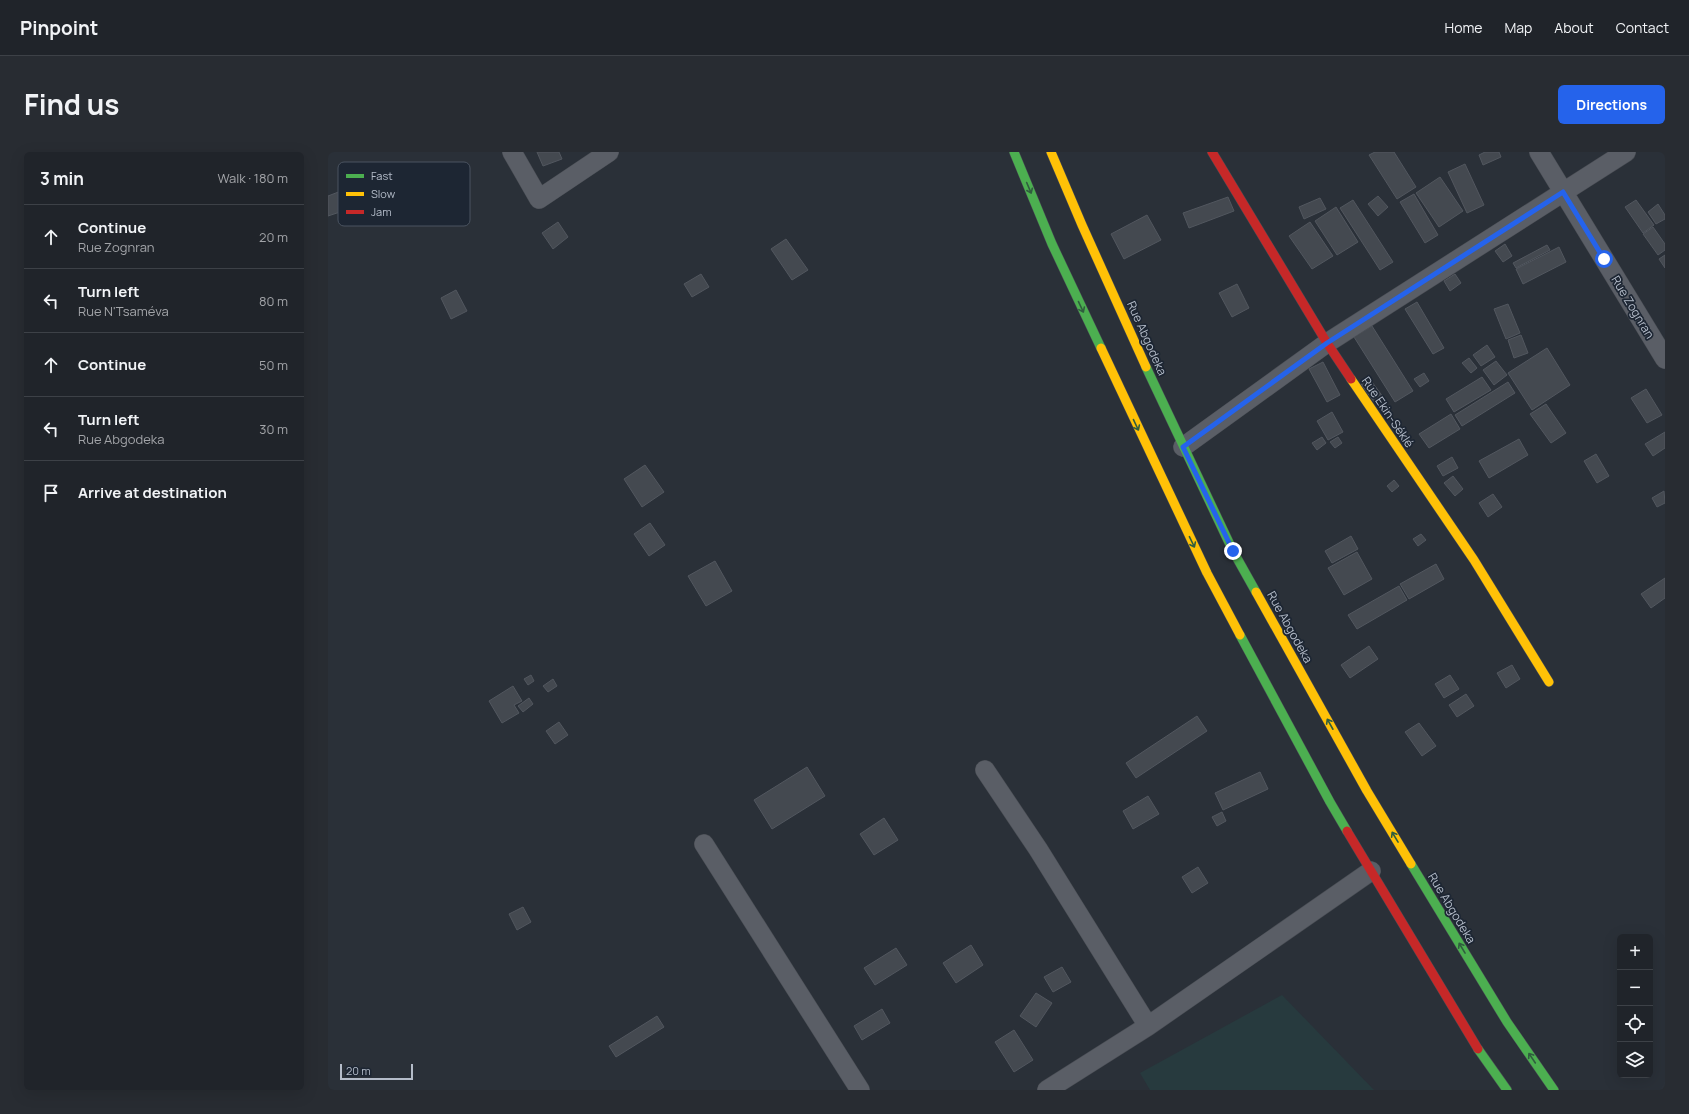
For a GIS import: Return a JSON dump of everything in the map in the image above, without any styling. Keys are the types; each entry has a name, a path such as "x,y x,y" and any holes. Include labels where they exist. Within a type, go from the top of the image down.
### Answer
{"main road":[{"path":"1014,152 1052,244 1206,573 1330,802 1477,1046 1507,1090"},
{"name":"Rue Abgodeka","path":"1051,152 1085,232 1183,447 1233,551 1367,791 1507,1022 1554,1090"},
{"name":"Rue Ekin-Séklé","path":"1212,152 1327,343 1474,560 1549,682"}],"street":[{"path":"512,152 538,199 610,152"},
{"name":"Rue Zognran","path":"1539,152 1665,359"},
{"path":"1183,447 1327,343 1626,152"},
{"path":"985,770 1038,849 1148,1026"},
{"path":"704,844 860,1090"},
{"path":"1047,1090 1148,1026 1371,871"}],"green space":[{"path":"1282,995 1374,1090 1150,1090 1140,1073"}],"building":[{"path":"537,152 559,152 562,159 543,166"},
{"path":"1375,152 1394,152 1416,187 1397,199 1369,155"},
{"path":"1485,152 1499,152 1501,157 1483,165 1479,155"},
{"path":"1465,164 1484,205 1467,213 1448,172"},
{"path":"1440,177 1463,211 1439,227 1416,193"},
{"path":"338,192 338,213 328,216 328,196"},
{"path":"1414,194 1438,235 1425,243 1400,202"},
{"path":"1378,196 1388,207 1378,216 1368,204"},
{"path":"1228,197 1234,211 1189,228 1183,213"},
{"path":"1320,198 1326,209 1304,219 1299,207"},
{"path":"1353,200 1393,262 1380,270 1340,208"},
{"path":"1636,200 1654,225 1643,233 1625,207"},
{"path":"1658,204 1665,215 1665,219 1656,224 1648,212"},
{"path":"1336,207 1358,242 1337,255 1315,221"},
{"path":"1147,215 1161,240 1124,259 1111,234"},
{"path":"558,222 568,237 553,249 542,233"},
{"path":"1310,222 1333,256 1312,269 1289,236"},
{"path":"1653,227 1665,244 1665,250 1658,255 1643,234"},
{"path":"786,239 808,270 792,280 771,249"},
{"path":"1505,244 1512,256 1503,262 1495,251"},
{"path":"1547,245 1550,250 1516,268 1513,263"},
{"path":"1559,247 1566,262 1523,284 1516,269"},
{"path":"1665,255 1665,268 1659,259"},
{"path":"701,274 709,287 692,297 684,284"},
{"path":"1455,274 1461,283 1450,291 1444,281"},
{"path":"1237,284 1249,308 1232,317 1219,293"},
{"path":"456,290 467,311 451,319 441,298"},
{"path":"1417,302 1444,348 1433,354 1405,309"},
{"path":"1508,304 1520,333 1506,339 1494,309"},
{"path":"1372,326 1413,391 1395,402 1354,337"},
{"path":"1521,335 1528,353 1514,358 1508,340"},
{"path":"1487,345 1495,357 1481,366 1473,355"},
{"path":"1547,348 1570,385 1532,410 1508,373"},
{"path":"1469,358 1477,368 1471,373 1462,363"},
{"path":"1496,361 1507,375 1494,385 1483,370"},
{"path":"1323,362 1340,395 1327,402 1309,369"},
{"path":"1424,373 1429,381 1420,387 1414,379"},
{"path":"1482,377 1491,390 1454,412 1446,399"},
{"path":"1369,378 1386,401 1378,407 1361,384"},
{"path":"1508,382 1515,393 1462,426 1455,415"},
{"path":"1646,389 1662,415 1647,423 1631,398"},
{"path":"1546,404 1566,433 1551,443 1530,414"},
{"path":"1332,412 1343,432 1328,440 1317,421"},
{"path":"1451,414 1460,429 1429,448 1419,434"},
{"path":"1665,432 1665,448 1653,456 1645,444"},
{"path":"1322,437 1326,443 1317,450 1312,443"},
{"path":"1338,437 1342,443 1335,448 1330,442"},
{"path":"1519,439 1528,455 1489,478 1479,461"},
{"path":"1596,454 1609,476 1597,483 1584,461"},
{"path":"1452,457 1458,468 1443,476 1437,466"},
{"path":"645,465 664,492 642,507 624,479"},
{"path":"1453,476 1463,489 1455,496 1444,483"},
{"path":"1394,480 1399,486 1392,492 1387,486"},
{"path":"1664,491 1665,503 1657,507 1652,498"},
{"path":"1493,494 1502,507 1488,517 1479,503"},
{"path":"650,523 665,545 649,556 634,534"},
{"path":"1421,534 1426,540 1418,546 1413,539"},
{"path":"1351,536 1358,549 1332,563 1325,551"},
{"path":"1357,552 1372,579 1344,595 1328,568"},
{"path":"715,561 732,591 706,606 688,576"},
{"path":"1436,564 1444,579 1409,599 1400,584"},
{"path":"1665,578 1665,598 1651,608 1641,594"},
{"path":"1399,586 1407,600 1357,629 1348,615"},
{"path":"1369,646 1378,659 1350,678 1341,665"},
{"path":"1512,665 1520,679 1506,688 1497,673"},
{"path":"531,675 534,681 528,685 524,679"},
{"path":"1450,675 1459,689 1444,698 1435,684"},
{"path":"553,679 557,686 548,692 543,686"},
{"path":"513,686 522,701 514,705 519,713 502,723 489,701"},
{"path":"1466,694 1474,706 1457,717 1449,705"},
{"path":"529,698 533,704 523,712 518,706"},
{"path":"1197,716 1207,731 1136,778 1126,763"},
{"path":"559,722 568,735 555,744 546,731"},
{"path":"1419,723 1436,746 1422,756 1405,732"},
{"path":"807,767 825,796 772,829 754,800"},
{"path":"1260,772 1268,789 1223,810 1215,793"},
{"path":"1148,796 1159,814 1133,829 1123,811"},
{"path":"1222,812 1226,821 1217,826 1212,817"},
{"path":"884,818 898,840 874,855 860,834"},
{"path":"1198,867 1208,883 1192,893 1182,877"},
{"path":"523,907 531,922 517,930 509,914"},
{"path":"971,945 983,965 956,983 943,963"},
{"path":"896,948 907,965 875,985 864,968"},
{"path":"1062,967 1071,982 1053,992 1044,977"},
{"path":"1036,993 1052,1003 1036,1027 1020,1016"},
{"path":"882,1009 890,1023 862,1040 854,1026"},
{"path":"657,1016 664,1027 616,1057 609,1046"},
{"path":"1014,1030 1033,1060 1014,1072 995,1042"}],"traffic: fast":[{"path":"1014,152 1052,244 1101,348"},
{"path":"1146,367 1233,551 1256,592"},
{"path":"1240,635 1347,831"},
{"path":"1411,864 1507,1022 1554,1090"},
{"path":"1478,1049 1507,1090"}],"traffic: slow":[{"path":"1051,152 1146,367"},
{"path":"1101,348 1207,573 1240,635"},
{"path":"1351,379 1474,560 1549,682"},
{"path":"1256,592 1367,791 1411,864"}],"traffic: jam":[{"path":"1212,152 1327,343 1351,379"},
{"path":"1347,831 1478,1049"}],"route":[{"path":"1233,551 1183,447 1327,343 1563,192 1604,259"}]}
